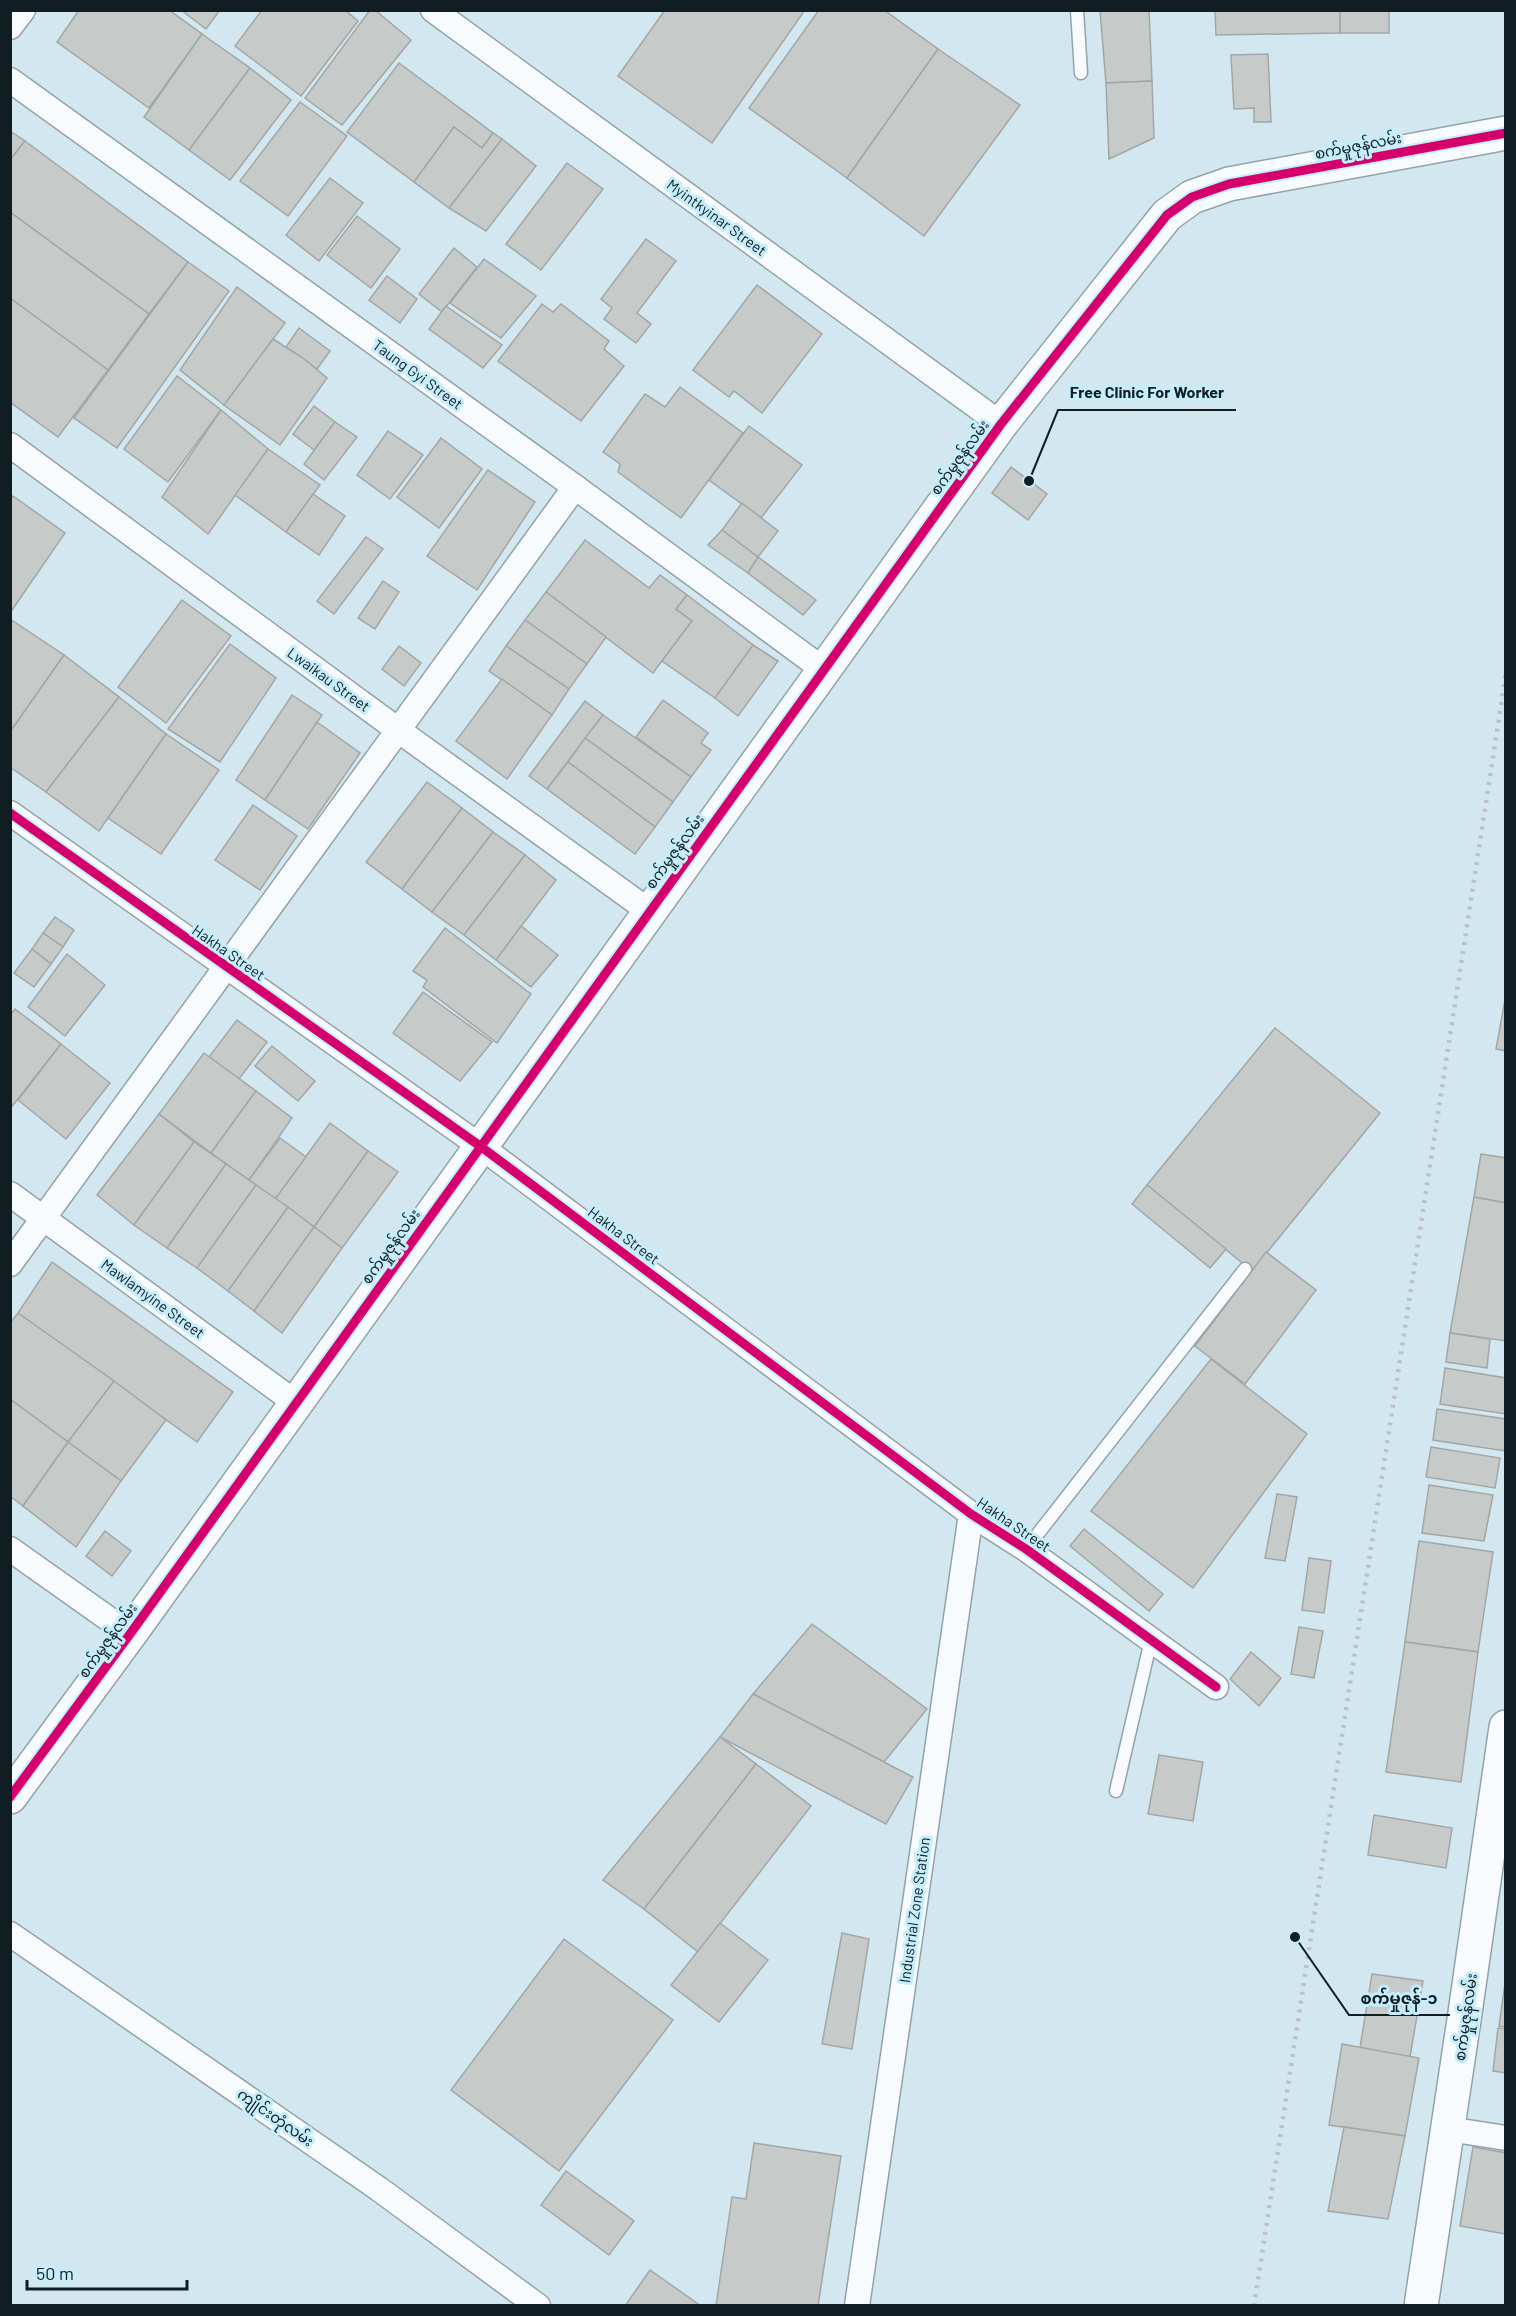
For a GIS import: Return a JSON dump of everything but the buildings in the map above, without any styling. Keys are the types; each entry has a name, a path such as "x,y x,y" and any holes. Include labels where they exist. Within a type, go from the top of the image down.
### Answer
{"street":[{"path":"10,27 23,10"},
{"name":"Myintkyinar Street","path":"433,10 1001,424"},
{"name":"Taung Gyi Street","path":"10,80 575,487 824,670"},
{"name":"စက်မှုဇုန်လမ်း","path":"10,1797 130,1634 1001,424 1167,215 1192,197 1229,184 1506,133"},
{"name":"Lwaikau Street","path":"10,445 398,730 650,911"},
{"path":"10,1264 575,487"},
{"name":"Hakha Street","path":"10,813 225,968 480,1146 971,1514 1026,1549 1216,1686"},
{"name":"Mawlamyine Street","path":"10,1194 296,1403"},
{"name":"Industrial Zone Station","path":"858,2306 971,1514"},
{"path":"10,1549 130,1634"},
{"name":"စက်မှုဇုန်လမ်း","path":"1421,2306 1506,1727"},
{"name":"ကျိုင်းတုံလမ်း","path":"10,1934 379,2189 537,2306"},
{"path":"1448,2129 1506,2138"}],"lane":[{"path":"1077,10 1081,73"},
{"path":"1026,1549 1245,1269"},
{"path":"1116,1791 1151,1640"}],"railway":[{"path":"1254,2306 1506,673"}],"cycle path":[{"path":"10,1797 130,1634 1001,424 1167,215 1192,197 1229,184 1506,133"},
{"path":"10,813 480,1146 971,1514 1026,1549 1216,1687"}],"place":[{"name":"Free Clinic For Worker","path":"1029,481"},
{"name":"စက်မှုဇုန်-၁","path":"1295,1937"}]}
